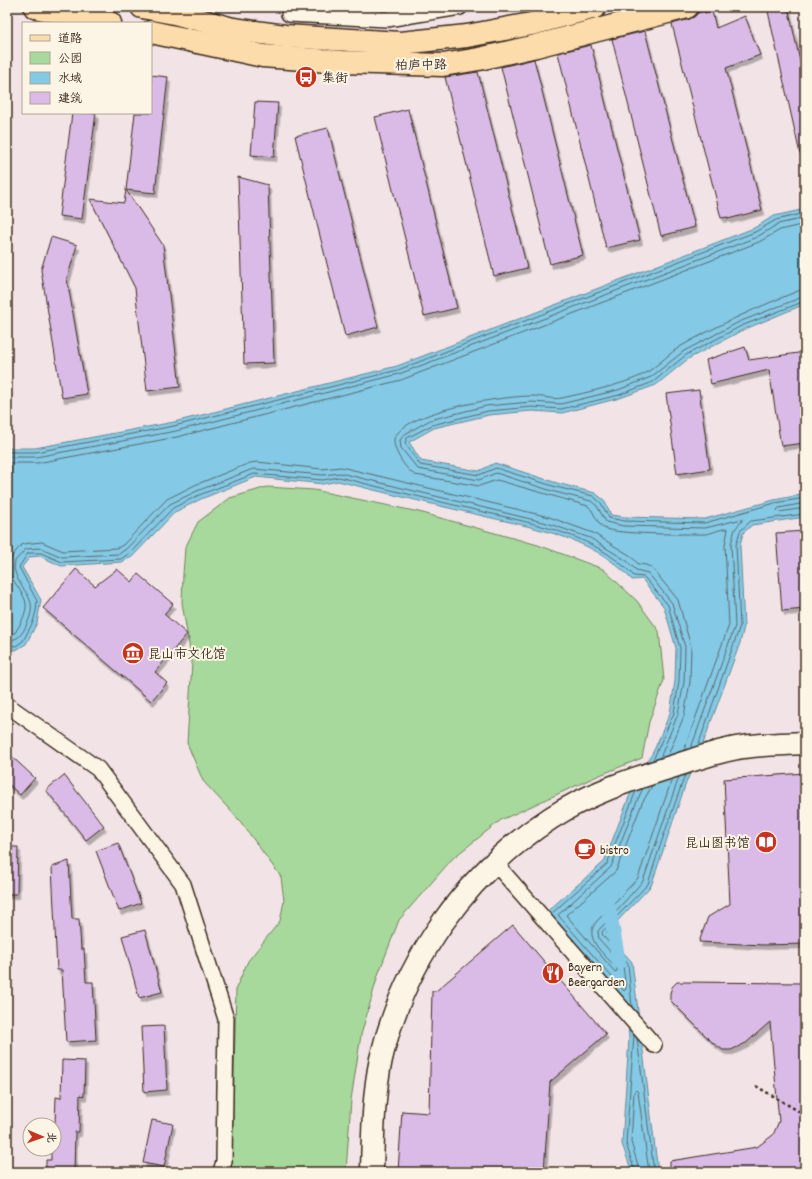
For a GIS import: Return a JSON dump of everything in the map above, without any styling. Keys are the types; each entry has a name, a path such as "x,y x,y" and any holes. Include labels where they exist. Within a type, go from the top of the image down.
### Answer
{"main road":[{"path":"34,7 105,22"},
{"name":"柏庐中路","path":"142,7 175,10 233,28 285,36 400,43 467,36 531,24 596,7"},
{"name":"柏庐中路","path":"159,34 263,56 342,62 443,65 479,59 536,46 687,7"}],"street":[{"path":"289,14 387,19 460,7"},
{"path":"159,34 175,10"},
{"path":"7,705 98,769 182,884 226,1019 224,1161 221,1172"},
{"path":"372,1172 374,1116 381,1060 398,1005 417,962 438,928 462,897 495,863 516,844 551,818 588,797 623,782 742,747 805,743"},
{"path":"495,863 654,1045"}],"path":[{"path":"756,1086 805,1115"}],"green space":[{"path":"267,487 314,490 419,512 538,545 603,569 637,601 659,631 664,680 649,722 642,758 595,777 501,820 453,858 399,920 378,975 361,1035 351,1100 346,1172 227,1172 232,1157 236,988 248,961 280,921 284,901 281,877 240,821 203,781 187,743 192,662 182,603 183,574 185,548 198,522 230,498"}],"water":[{"path":"805,209 805,304 743,330 688,359 656,385 620,398 562,413 532,411 489,415 434,428 409,442 421,461 479,471 495,463 557,483 595,493 604,500 611,515 625,517 705,519 774,500 805,494 805,517 752,525 743,533 740,545 744,627 740,643 704,741 686,783 651,886 606,933 632,962 658,1172 632,1172 622,1144 629,1039 627,1010 544,914 604,862 629,797 655,748 670,713 675,681 676,648 664,607 642,579 632,580 616,564 577,542 533,528 338,481 323,484 256,477 201,499 175,512 132,557 122,562 61,566 40,556 30,557 22,567 41,600 37,623 26,644 16,650 7,649 7,448 35,448 174,422 397,366 754,228 774,216"}],"building":[{"path":"767,7 788,7 805,84 805,153 800,154"},
{"path":"704,11 705,13 712,11 716,28 745,16 760,55 726,68 762,210 728,219 728,217 721,218 672,24 690,19 698,13"},
{"path":"645,31 695,227 661,236 612,39"},
{"path":"591,45 640,240 606,248 558,53"},
{"path":"534,59 583,255 550,264 501,67"},
{"path":"478,72 527,268 494,276 445,77"},
{"path":"152,75 168,77 155,193 126,190 135,114 152,114"},
{"path":"255,102 278,103 274,157 251,155"},
{"path":"408,109 457,308 424,316 375,117"},
{"path":"72,114 96,114 82,219 59,216"},
{"path":"328,128 378,327 345,336 295,136"},
{"path":"238,177 268,185 274,363 244,364"},
{"path":"126,190 163,245 180,387 147,391 135,288 90,199 124,203"},
{"path":"51,237 77,245 67,279 87,394 62,398 41,270"},
{"path":"745,347 749,360 805,352 805,443 781,446 769,370 711,384 706,360"},
{"path":"699,390 710,469 677,474 666,394"},
{"path":"805,531 805,609 782,611 776,533"},
{"name":"昆山市文化馆","path":"76,569 95,586 117,569 132,582 138,574 173,604 164,614 187,634 155,672 167,683 151,701 43,608"},
{"path":"7,752 35,778 20,795 7,783"},
{"name":"昆山图书馆","path":"805,773 805,944 764,945 699,942 708,917 730,904 724,779"},
{"path":"64,775 104,826 86,840 46,790"},
{"path":"118,843 141,903 119,911 96,851"},
{"path":"7,847 18,847 17,894 7,894"},
{"path":"69,861 72,919 79,919 81,949 84,949 86,982 93,982 96,1040 66,1042 62,970 57,970 52,867"},
{"path":"513,925 606,1034 550,1082 544,1172 398,1172 402,1111 429,1113 432,991 436,991"},
{"path":"145,930 162,992 139,998 122,936"},
{"path":"677,982 805,983 805,1172 670,1172 670,1161 757,1147 773,1135 779,1121 770,1022 746,1043 731,1050 723,1050 714,1044 670,1000 672,987"},
{"path":"164,1026 167,1090 144,1092 141,1027"},
{"path":"62,1060 85,1061 84,1096 80,1095 79,1132 75,1132 74,1172 46,1172 46,1160 51,1160 51,1157 62,1157 62,1117 55,1117 56,1097 61,1098"},
{"path":"152,1120 173,1124 164,1167 143,1163"}],"waterway":[{"path":"609,908 619,962"}],"place":[{"name":"集街","path":"306,77"},
{"name":"昆山市文化馆","path":"133,653"},
{"name":"昆山图书馆","path":"766,842"},
{"name":"bistro","path":"585,849"},
{"name":"Bayern Beergarden","path":"553,973"}]}
